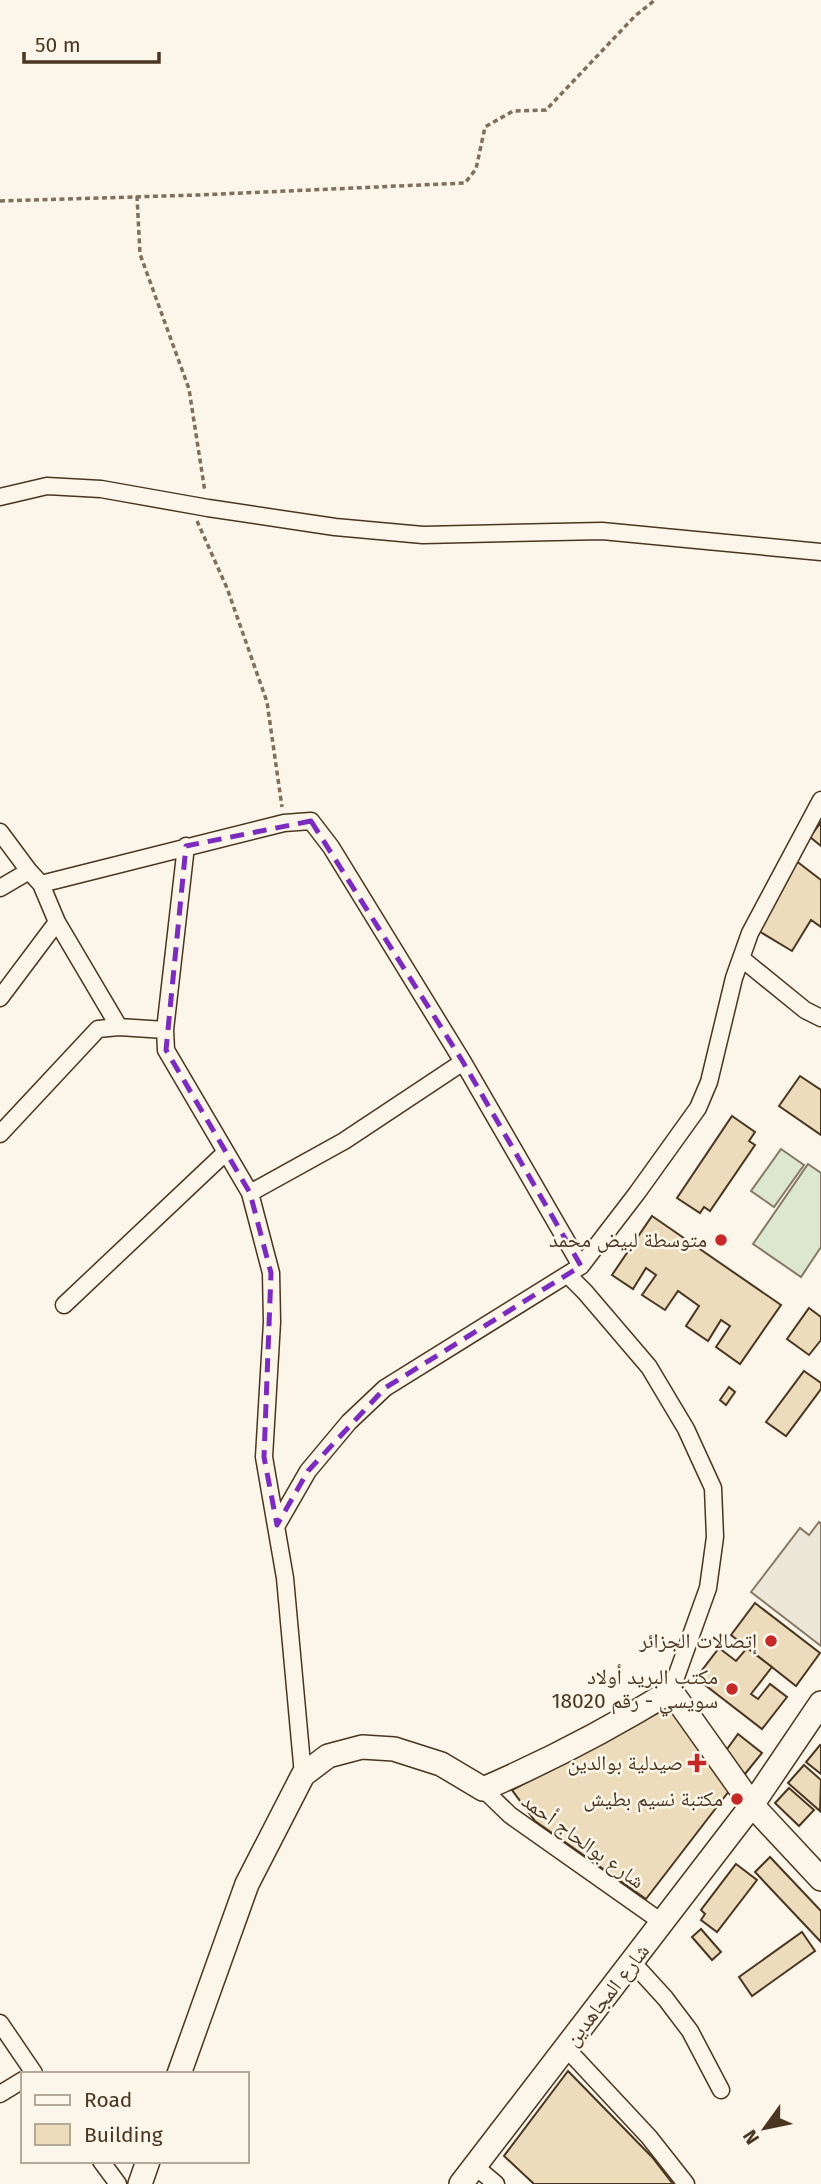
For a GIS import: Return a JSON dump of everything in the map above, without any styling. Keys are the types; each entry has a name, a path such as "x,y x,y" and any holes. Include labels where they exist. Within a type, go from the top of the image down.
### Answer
{"main road":[{"path":"181,2072 247,1884 303,1775 328,1756 362,1746 394,1749 441,1764 483,1788 526,1770 671,1691 752,1805 821,1879"},
{"name":"شارع المجاهدين","path":"468,2176 752,1805 821,1703"},
{"path":"140,2184 147,2163"}],"street":[{"path":"0,497 47,486 101,489 335,527 423,535 603,531 821,552"},
{"path":"277,1525 308,1471 349,1422 385,1388 574,1270 637,1193 698,1108 709,1082 750,933 821,800"},
{"path":"41,884 284,823 311,821 331,847 463,1062 585,1292 649,1367 686,1429 713,1488 715,1537 708,1588 671,1691"},
{"path":"0,832 41,884 57,922 119,1027"},
{"path":"186,846 165,1030 166,1050 250,1193 271,1273 272,1322 264,1457 277,1525 292,1640 303,1775"},
{"path":"0,888 29,871"},
{"path":"0,998 57,922"},
{"path":"741,958 804,1010 821,1018"},
{"path":"0,1134 98,1029 119,1027 165,1030"},
{"path":"250,1193 344,1141 463,1062"},
{"path":"64,1305 226,1152"},
{"name":"شارع بوالحاج أحمد","path":"483,1788 510,1815 663,1923"},
{"path":"633,1963 690,2031 721,2090"},
{"path":"0,2023 29,2072"},
{"path":"566,2048 649,2137 686,2184"},
{"path":"0,2094 21,2081"},
{"path":"102,2163 118,2184"},
{"path":"468,2176 496,2184"}],"path":[{"path":"0,201 465,183 476,169 485,127 513,111 546,110 635,16 655,0"},
{"path":"137,196 140,254 190,389 208,508"},
{"path":"190,505 227,587 267,702 284,823"}],"highlighted area":[{"path":"311,821 463,1062 581,1266 385,1388 308,1471 277,1525 264,1457 271,1273 250,1193 166,1050 186,846"}],"green space":[{"path":"781,1149 804,1165 774,1207 751,1191"},
{"path":"808,1164 821,1173 821,1247 801,1277 753,1244"}],"shaded area":[{"path":"819,1522 821,1646 751,1592 800,1528 809,1535"}],"building":[{"path":"821,822 821,846 810,837"},
{"path":"795,860 821,880 821,927 811,920 792,951 757,930"},
{"path":"800,1076 821,1090 821,1135 779,1106"},
{"path":"732,1116 755,1132 749,1141 755,1145 710,1211 704,1207 700,1213 677,1198"},
{"path":"652,1216 781,1305 740,1364 716,1347 730,1326 721,1320 708,1341 686,1326 699,1306 678,1291 665,1310 642,1295 656,1275 646,1268 633,1289 612,1275"},
{"path":"809,1308 821,1317 821,1340 809,1355 787,1339"},
{"path":"804,1371 821,1383 821,1389 786,1436 766,1422"},
{"path":"729,1387 735,1392 726,1405 720,1400"},
{"name":"إتصالات الجزائر","path":"755,1603 820,1653 796,1686 731,1635"},
{"name":"مكتب البريد أولاد سويسي - رقم 18020","path":"719,1648 736,1661 747,1648 772,1667 751,1694 758,1699 770,1684 787,1697 762,1729 696,1678"},
{"path":"669,1707 729,1791 646,1899 535,1821 512,1790"},
{"path":"738,1734 762,1753 745,1774 725,1752"},
{"path":"821,1746 821,1774 806,1762"},
{"path":"804,1765 821,1780 820,1811 788,1783"},
{"path":"789,1788 814,1810 799,1826 775,1803"},
{"path":"770,1857 821,1911 821,1942 755,1872"},
{"path":"736,1864 757,1880 717,1932 701,1920 705,1914 701,1910"},
{"path":"701,1929 721,1952 712,1960 692,1937"},
{"path":"802,1932 815,1951 752,1996 739,1977"},
{"path":"568,2071 652,2157 673,2184 534,2184 504,2156"}],"place":[{"name":"متوسطة لبيض محمد","path":"721,1240"},
{"name":"إتصالات الجزائر","path":"771,1641"},
{"name":"مكتب البريد أولاد سويسي - رقم 18020","path":"732,1689"},
{"name":"صيدلية بوالدين","path":"697,1763"},
{"name":"مكتبة نسيم بطيش","path":"737,1799"}]}
